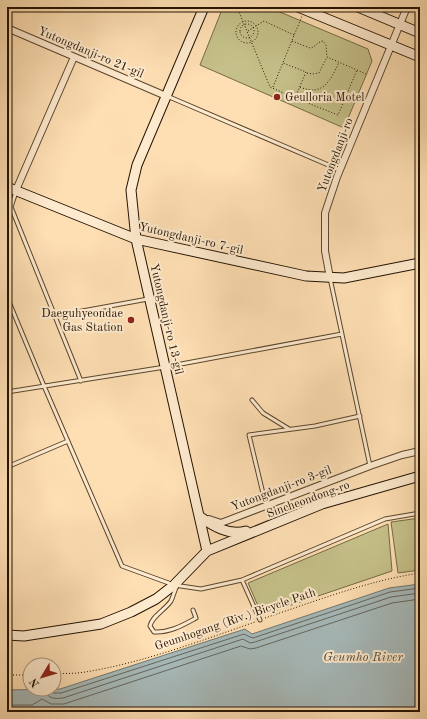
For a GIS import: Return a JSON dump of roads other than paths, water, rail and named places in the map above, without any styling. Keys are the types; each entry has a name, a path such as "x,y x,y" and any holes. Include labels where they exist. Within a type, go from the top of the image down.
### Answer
{"street":[{"name":"Yutongdanji-ro 13-gil","path":"204,7 137,165 131,190 136,240 207,551"},
{"path":"298,7 420,57"},
{"path":"358,7 420,33"},
{"name":"Yutongdanji-ro","path":"330,278 325,251 325,213 340,170 407,7"},
{"name":"Yutongdanji-ro 21-gil","path":"7,28 166,96"},
{"path":"16,190 74,57"},
{"name":"Yutongdanji-ro 7-gil","path":"7,187 136,240 306,276 344,278 420,263"},
{"name":"Yutongdanji-ro 3-gil","path":"199,516 221,523 370,466 402,455 420,451"},
{"name":"Sincheondong-ro","path":"207,551 322,504 420,476"},
{"path":"199,516 211,524 228,532 240,533 269,526"},
{"path":"7,635 24,636 101,624 131,612 156,599 174,585 207,551"}],"lane":[{"path":"166,96 340,170"},
{"path":"7,193 16,190"},
{"path":"16,190 11,206 81,380"},
{"path":"330,278 370,466"},
{"path":"7,297 122,566 174,585 201,590 242,580 386,519 420,513"},
{"path":"55,316 150,298"},
{"path":"7,392 165,368 342,334"},
{"path":"252,400 264,413 289,429"},
{"path":"266,506 249,435 316,426 360,416"},
{"path":"7,467 68,441"},
{"path":"242,580 260,620"},
{"path":"174,585 176,588 171,600 151,621 150,626 154,632 163,633 184,625 196,618 194,610"}],"water":[{"name":"Geumho River","path":"420,584 420,712 7,712 7,690 22,690 22,697 62,697 62,688 245,629 252,634 389,588"}],"place":[{"name":"Geulloria Motel","path":"277,97"},
{"name":"Daeguhyeondae Gas Station","path":"131,320"}]}
